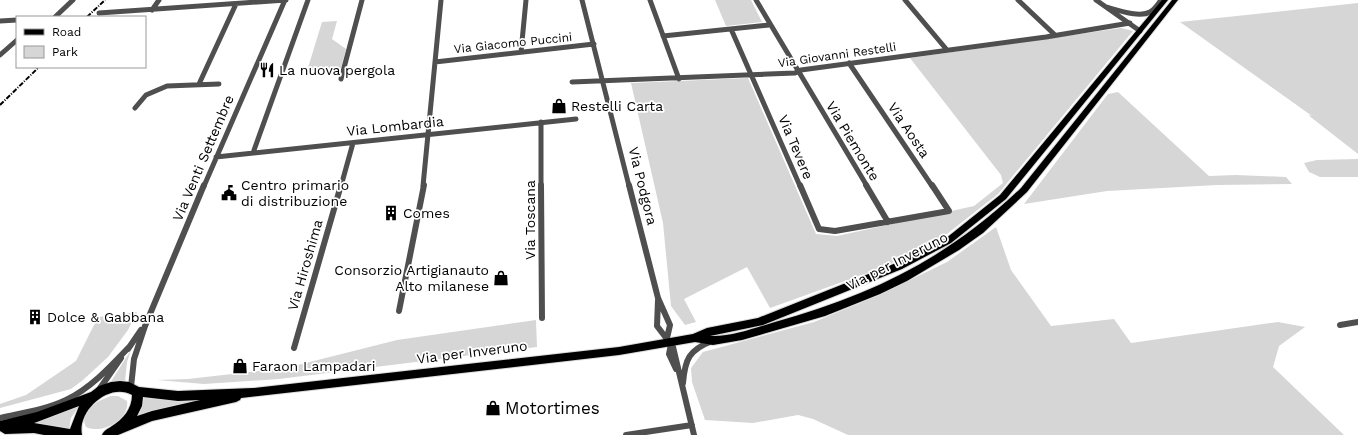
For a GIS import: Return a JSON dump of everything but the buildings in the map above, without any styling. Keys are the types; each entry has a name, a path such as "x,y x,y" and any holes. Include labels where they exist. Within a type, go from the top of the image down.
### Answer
{"main road":[{"name":"Via per Inveruno","path":"95,394 115,386 178,396 253,393 619,351 695,338 707,332 759,322 899,266 948,241 1003,197 1165,0"},
{"name":"Via per Inveruno","path":"695,338 702,340 717,340 820,314 850,302 924,267 972,237 1001,214 1035,178 1175,0"},
{"path":"108,435 121,427 132,414 138,399 134,390"},
{"name":"Via per Inveruno","path":"121,427 152,416 253,393"},
{"path":"0,428 37,417 95,394"},
{"path":"0,428 34,428 76,435 75,431 77,422 82,408 95,394"}],"street":[{"path":"56,16 73,0"},
{"path":"152,10 159,0"},
{"path":"214,5 217,0"},
{"path":"99,13 286,0"},
{"name":"Via Venti Settembre","path":"134,390 134,359 145,326 216,158 286,0"},
{"path":"253,154 308,0"},
{"path":"341,79 362,0"},
{"path":"399,311 426,178 428,134 441,0"},
{"path":"521,52 526,0"},
{"name":"Via Podgora","path":"582,0 658,298 670,325 669,356 678,372 694,435"},
{"path":"650,0 679,79"},
{"name":"Via Piemonte","path":"756,0 769,25 888,222"},
{"path":"905,0 947,50"},
{"path":"1018,0 1055,35"},
{"path":"1096,0 1140,32"},
{"path":"1106,8 1127,12 1147,13 1152,11 1161,0"},
{"path":"199,84 236,4"},
{"path":"0,21 16,20"},
{"name":"Via Giovanni Restelli","path":"572,82 679,79 795,73 798,71 849,63 1130,24"},
{"path":"663,36 769,25"},
{"name":"Via Tevere","path":"731,29 819,229 835,231 888,222"},
{"path":"0,55 16,41"},
{"name":"Via Giacomo Puccini","path":"435,62 594,44"},
{"name":"Via Aosta","path":"849,63 949,211 888,222"},
{"path":"136,108 146,95 167,86 219,84"},
{"name":"Via Lombardia","path":"216,158 576,119"},
{"name":"Via Toscana","path":"542,122 542,318"},
{"name":"Via Hiroshima","path":"294,348 353,143"},
{"name":"Via Podgora","path":"658,298 657,326 661,333 670,342"},
{"path":"1340,326 1358,322"},
{"name":"Via Venti Settembre","path":"95,394 145,326"},
{"path":"683,389 686,359 692,350 703,344 717,340"},
{"path":"0,418 66,400 83,390 130,346"},
{"path":"626,435 692,425"}],"green space":[{"path":"715,0 751,0 762,22 726,26"},
{"path":"1358,3 1358,154 1308,115 1312,116 1180,22"},
{"path":"337,21 332,39 346,49 341,68 307,71 322,22"},
{"path":"1121,28 1133,31 998,194 943,237 884,267 770,308 747,267 684,299 696,322 685,325 671,306 663,223 631,83 748,78 816,234 837,236 974,206 1003,183 1001,175 910,58"},
{"path":"1118,92 1209,176 1236,175 1286,177 1292,184 1217,185 1107,191 1024,204 1108,94"},
{"path":"1358,159 1358,177 1320,177 1309,172 1304,163 1317,160"},
{"path":"996,227 1011,270 1051,326 1114,319 1131,343 1278,322 1305,327 1279,346 1273,367 1344,435 848,435 813,419 798,415 753,423 705,420 692,382 691,368 703,352 814,322 877,296 947,262"},
{"path":"137,312 128,330 108,357 71,389 0,408 0,404 26,395 76,361 98,317"},
{"path":"536,320 537,347 279,379 204,384 157,380 188,379 286,368 397,340"},
{"path":"131,350 127,362 125,381 110,383"},
{"path":"111,396 118,396 127,401 127,408 120,419 114,424 100,429 86,427 84,421 87,411 96,403"},
{"path":"144,398 210,398 135,418 142,407"},
{"path":"79,406 71,418 69,429 37,423 22,424"}],"railway":[{"path":"88,16 105,0"},
{"path":"0,105 38,68"}],"place":[{"name":"La nuova pergola","path":"267,70"},
{"name":"Restelli Carta","path":"559,106"},
{"name":"Centro primario di distribuzione","path":"229,193"},
{"name":"Comes","path":"391,213"},
{"name":"Consorzio Artigianauto Alto milanese","path":"501,278"},
{"name":"Dolce & Gabbana","path":"35,317"},
{"name":"Faraon Lampadari","path":"240,366"},
{"name":"Motortimes","path":"493,408"}]}
